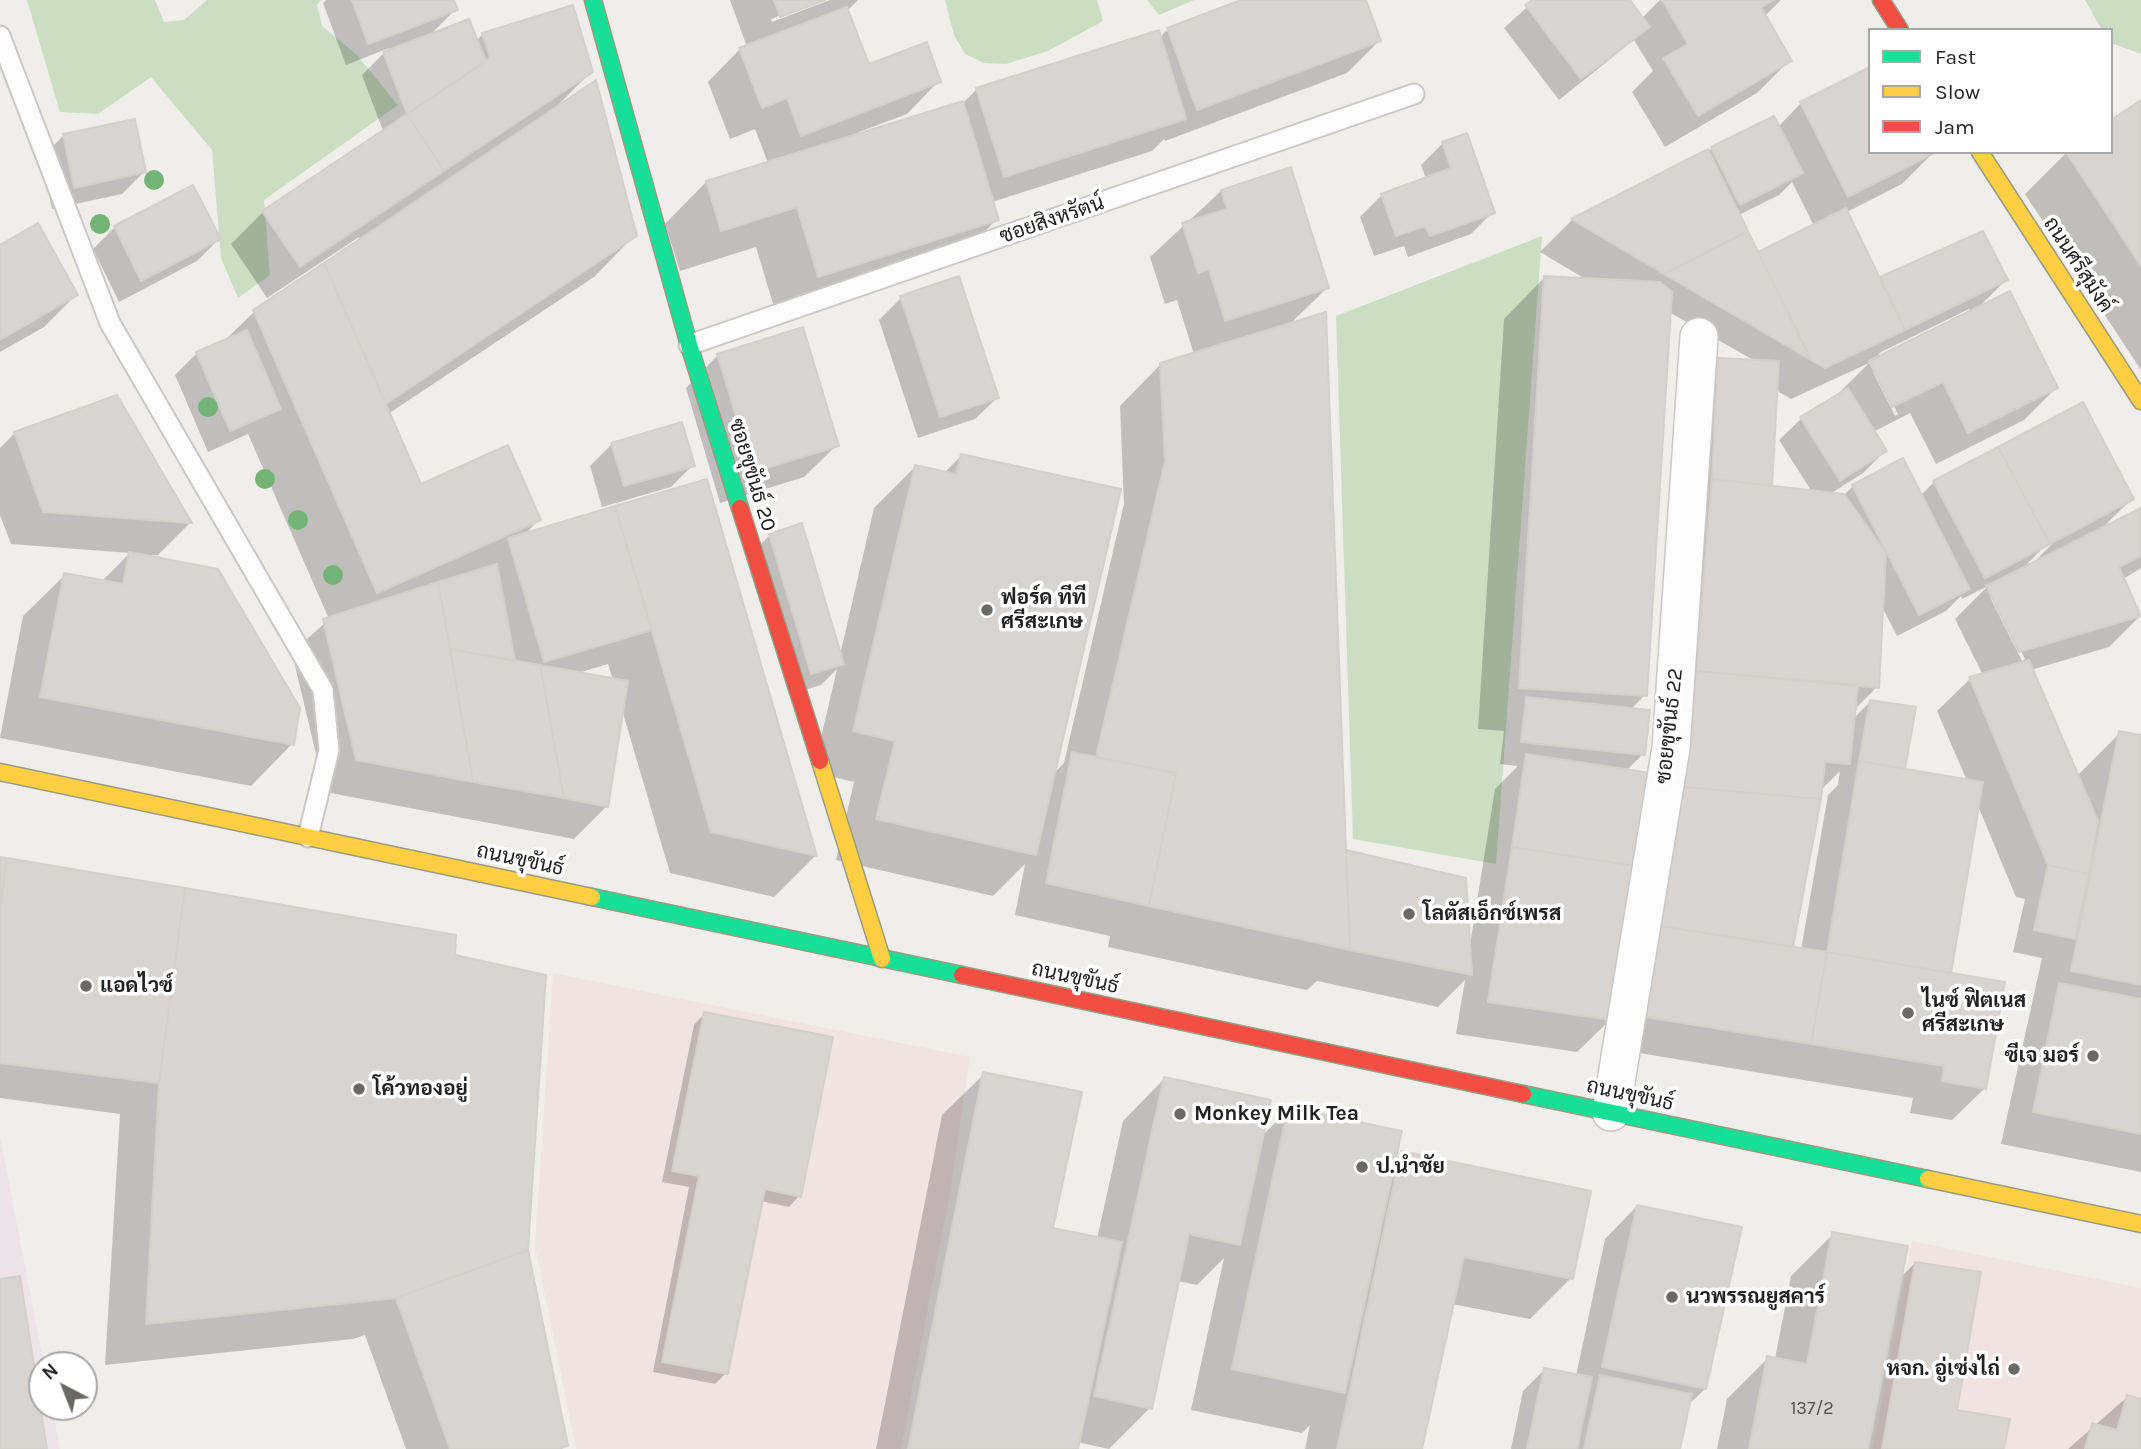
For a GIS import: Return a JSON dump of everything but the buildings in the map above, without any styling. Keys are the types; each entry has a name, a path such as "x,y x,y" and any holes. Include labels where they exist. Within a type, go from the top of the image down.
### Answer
{"main road":[{"name":"ซอยขุขันธ์ 20","path":"593,0 689,345 882,958"},
{"path":"1881,0 1899,28"},
{"name":"ถนนศรีสุมังค์","path":"1981,154 2141,401"},
{"name":"ถนนขุขันธ์","path":"0,772 2141,1224"}],"street":[{"name":"ซอยขุขันธ์ 22","path":"1611,1112 1671,748 1699,337"}],"lane":[{"path":"0,36 110,323 323,690 329,750 309,837"},
{"name":"ซอยสิงหรัตน์","path":"689,345 1414,94"}],"shaded area":[{"path":"553,973 970,1057 950,1193 901,1449 576,1449 535,1246"},
{"path":"0,1136 41,1351 28,1351 28,1421 55,1421 60,1449 0,1449"},
{"name":"หจก. อู่เซ่งไถ่","path":"1912,1241 2141,1288 2141,1449 1872,1449"}],"green space":[{"path":"27,0 155,0 164,22 184,20 207,0 321,0 317,5 322,26 357,55 398,105 264,200 270,275 238,298 221,258 212,150 151,77 98,114 60,112"},
{"path":"945,0 1097,0 1103,21 1048,51 1006,64 984,63 965,54 954,35"},
{"path":"1147,0 1194,0 1159,15"},
{"path":"2085,0 2141,0 2141,54 2113,44 2113,28 2101,28"},
{"path":"1542,236 1496,864 1353,839 1336,316"}],"traffic: fast":[{"path":"593,0 689,345 740,508"},
{"path":"592,897 962,975"},
{"path":"1523,1094 1928,1179"}],"traffic: slow":[{"path":"1981,154 2141,401"},
{"path":"820,761 882,959"},
{"path":"0,772 592,897"},
{"path":"1928,1179 2141,1224"}],"traffic: jam":[{"path":"1881,0 1899,28"},
{"path":"740,508 820,761"},
{"path":"962,975 1523,1094"}],"place":[{"name":"ฟอร์ด ทีที ศรีสะเกษ","path":"987,610"},
{"name":"โลตัสเอ็กซ์เพรส","path":"1409,914"},
{"name":"แอดไวซ์","path":"86,986"},
{"name":"ไนซ์ ฟิตเนส ศรีสะเกษ","path":"1908,1013"},
{"name":"ซีเจ มอร์","path":"2093,1056"},
{"name":"โค้วทองอยู่","path":"359,1089"},
{"name":"Monkey Milk Tea","path":"1180,1114"},
{"name":"ป.นำชัย","path":"1362,1167"},
{"name":"นวพรรณยูสคาร์","path":"1672,1297"},
{"name":"หจก. อู่เซ่งไถ่","path":"2014,1369"}]}
